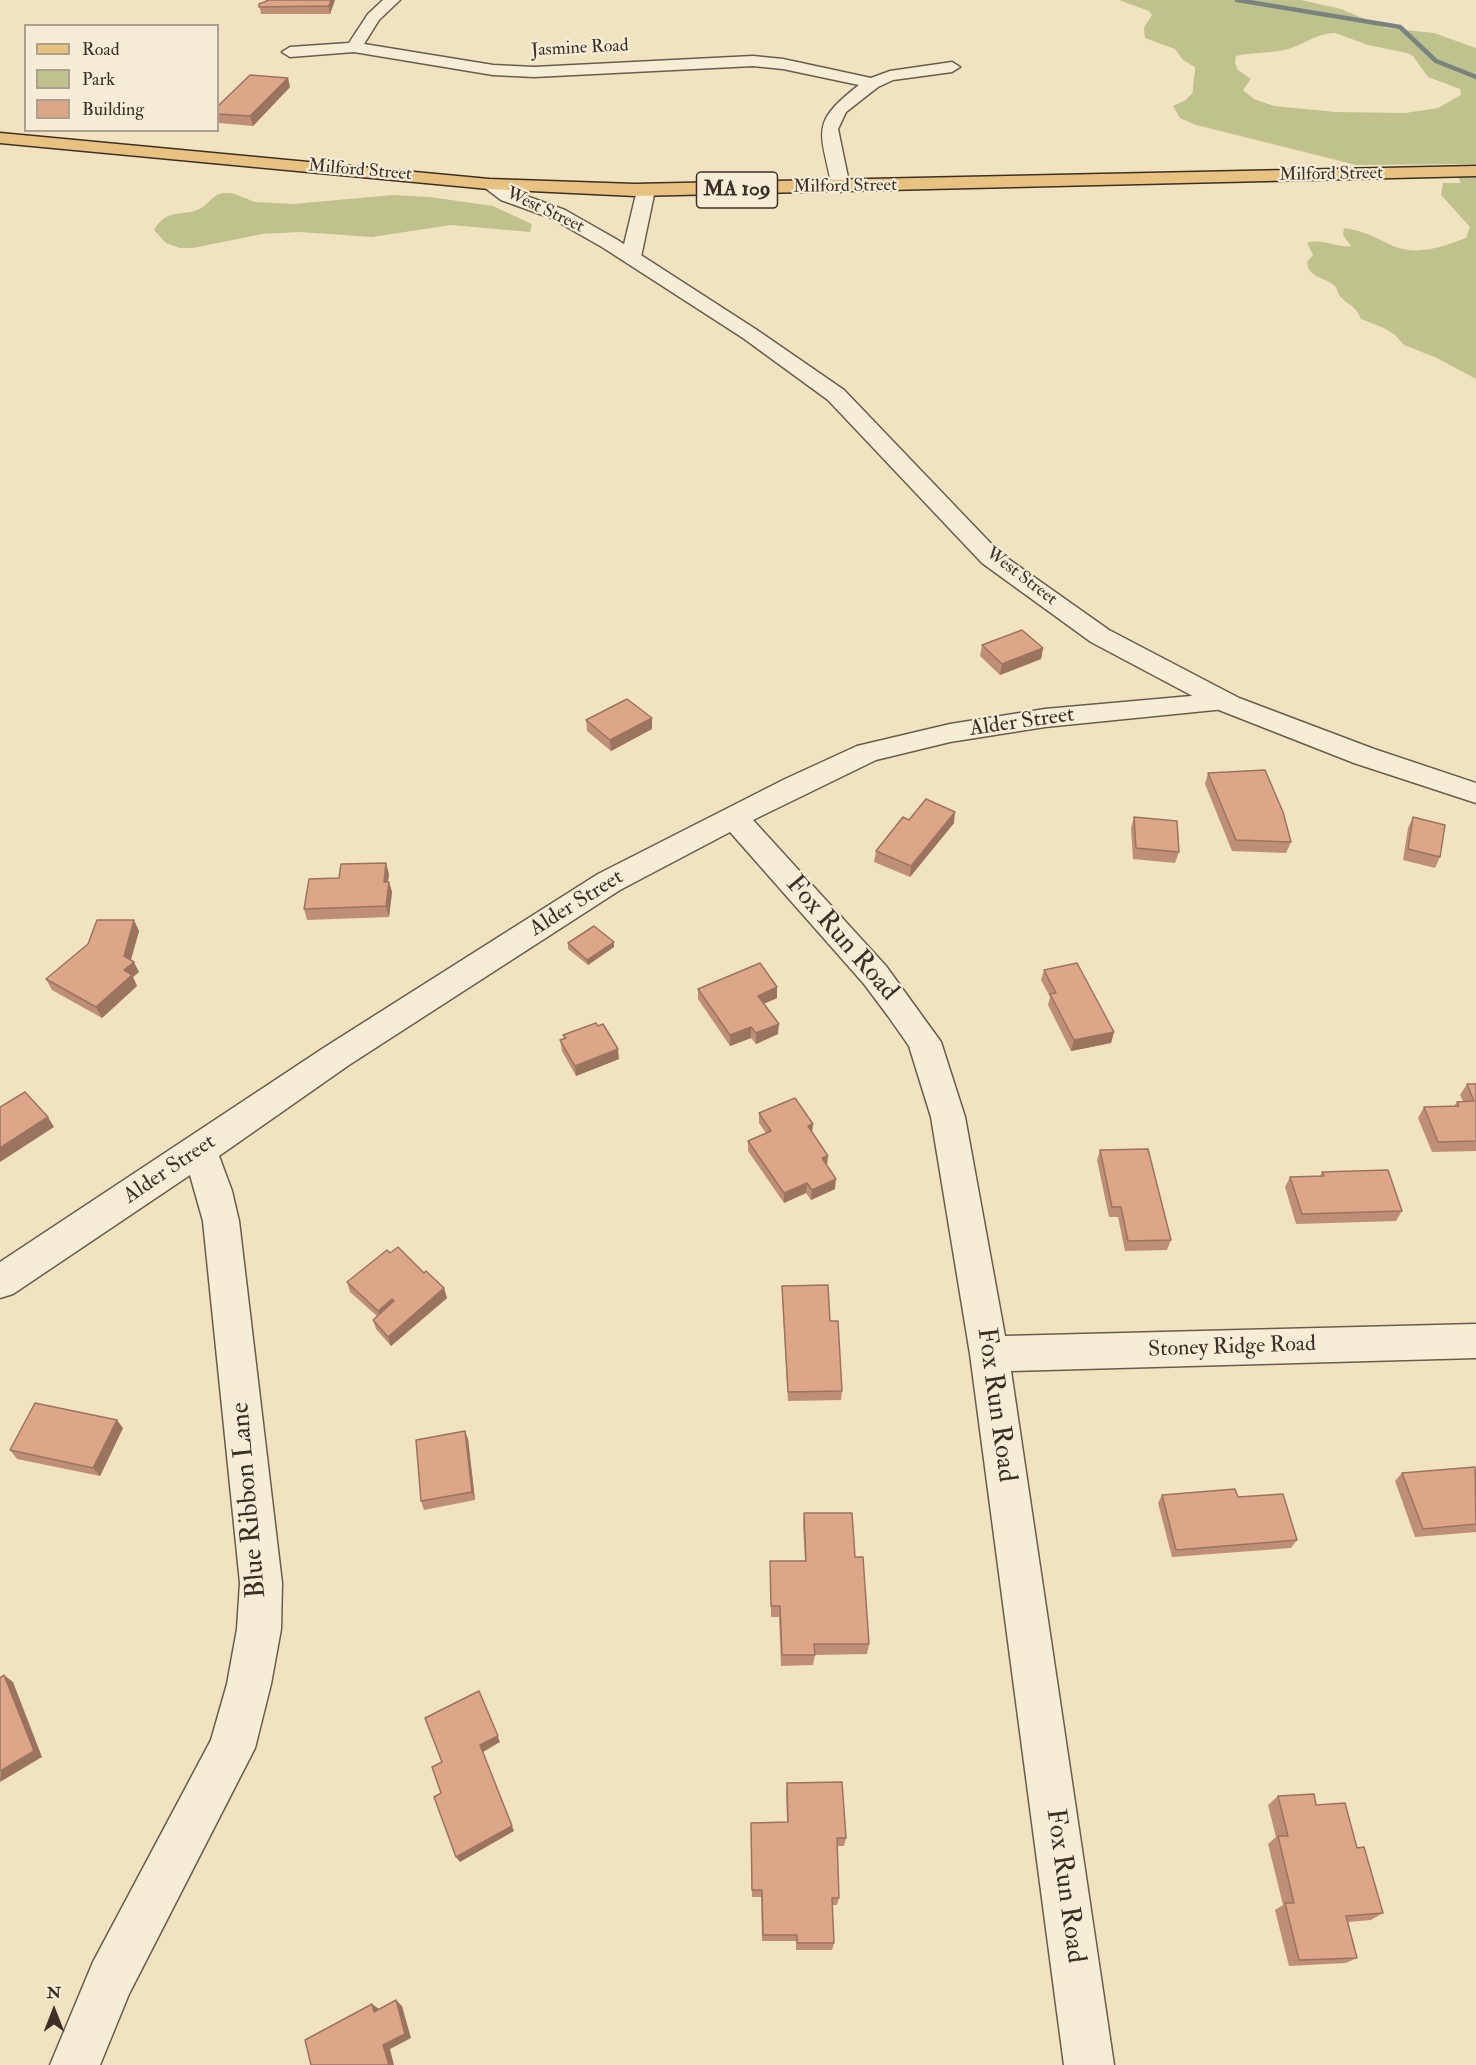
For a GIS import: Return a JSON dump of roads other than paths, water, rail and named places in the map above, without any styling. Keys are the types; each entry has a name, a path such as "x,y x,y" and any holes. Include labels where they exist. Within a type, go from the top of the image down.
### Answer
{"main road":[{"name":"Milford Street","path":"0,138 489,184 646,190 1476,171"}],"street":[{"path":"354,47 373,17 392,0"},
{"name":"Jasmine Road","path":"290,52 354,47 513,71 753,61 783,64 872,82"},
{"path":"841,187 830,129 832,119 847,101 872,82 890,76 952,67"},
{"name":"West Street","path":"489,184 508,196 558,214 631,257 750,334 836,395 991,558 1100,636 1225,702 1364,756 1476,793"},
{"path":"631,257 646,190"},
{"name":"Alder Street","path":"0,1282 199,1151 337,1056 609,882 734,817 867,753 950,733 1045,718 1225,702"},
{"name":"Fox Run Road","path":"734,817 875,975 924,1042 939,1082 948,1117 989,1354 1089,2065"},
{"name":"Blue Ribbon Lane","path":"75,2065 110,1979 232,1748 249,1684 259,1629 261,1583 221,1221 214,1191 199,1151"},
{"name":"Stoney Ridge Road","path":"989,1354 1476,1341"}],"waterway":[{"path":"1237,0 1400,27 1436,61 1476,77"}]}
